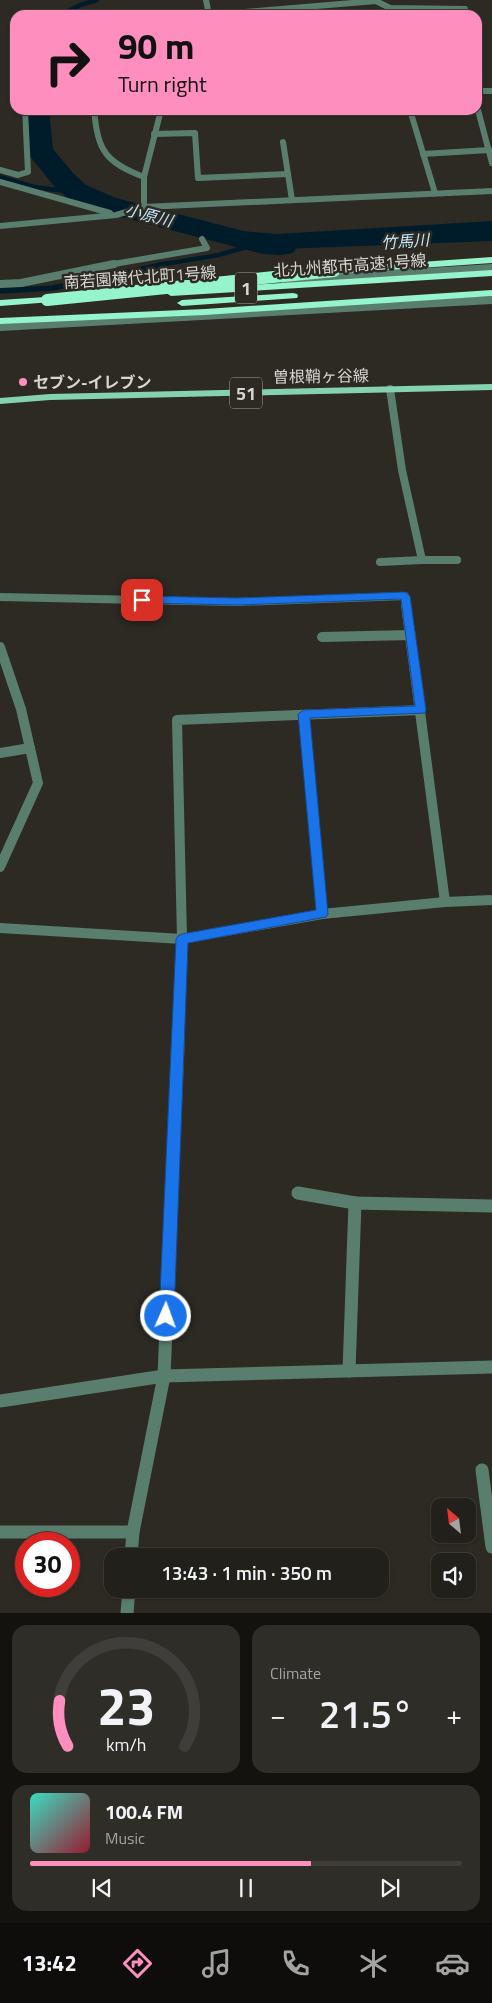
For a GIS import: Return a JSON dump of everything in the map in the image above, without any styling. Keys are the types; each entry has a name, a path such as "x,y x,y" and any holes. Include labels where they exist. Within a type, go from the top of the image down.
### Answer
{"highway":[{"path":"47,300 334,271 492,260"},
{"name":"北九州都市高速1号線","path":"0,302 492,273"},
{"path":"1,323 204,301 492,283"},
{"name":"北九州都市高速1号線","path":"1,323 206,312 492,293"}],"main road":[{"name":"曽根鞘ヶ谷線","path":"0,401 50,397 492,387"}],"street":[{"path":"265,10 376,0 390,8 465,10"},
{"path":"376,0 378,8"},
{"path":"0,170 18,175 28,172 25,115"},
{"path":"94,115 96,138 106,157 125,170 144,177"},
{"path":"144,208 144,177 160,115"},
{"path":"411,115 435,193"},
{"path":"479,115 492,163"},
{"path":"154,134 196,133 198,178 288,174"},
{"path":"283,142 292,200"},
{"path":"423,154 488,150"},
{"path":"0,182 116,215"},
{"path":"0,226 116,215 144,208 492,191"},
{"path":"0,284 21,283 122,262 208,248 202,238"},
{"name":"南若園横代北町1号線","path":"0,302 492,268"},
{"path":"1,323 492,300"},
{"path":"390,389 402,470 422,560"},
{"path":"380,562 458,560"},
{"path":"0,597 237,602 405,596 445,902"},
{"path":"322,637 411,635"},
{"path":"0,647 21,709 38,783 0,867"},
{"path":"131,1548 132,1532 164,1376 182,939 176,720 421,710"},
{"path":"304,714 322,914"},
{"path":"0,753 30,748"},
{"path":"0,928 182,939 322,914 445,902 492,900"},
{"path":"298,1193 355,1203 492,1206"},
{"path":"349,1371 355,1203"},
{"path":"0,1401 164,1376 492,1367"},
{"path":"482,1470 492,1547"},
{"path":"0,1532 132,1532"},
{"path":"127,1613 128,1598"}],"water":[{"name":"竹馬川","path":"492,221 492,241 257,250 238,248 221,234 229,230 277,234"}],"waterway":[{"name":"小原川","path":"70,10 97,0"},
{"name":"小原川","path":"36,115 39,150 63,179 76,191 105,204 263,245 282,246"},
{"path":"0,177 34,187 81,193"},
{"path":"158,265 219,255 246,247"},
{"path":"0,291 53,288 166,264"}],"place":[{"name":"セブン-イレブン","path":"23,382"}],"route":[{"path":"142,600 237,602 405,596 421,710 304,714 322,914 182,939 166,1316"}]}
